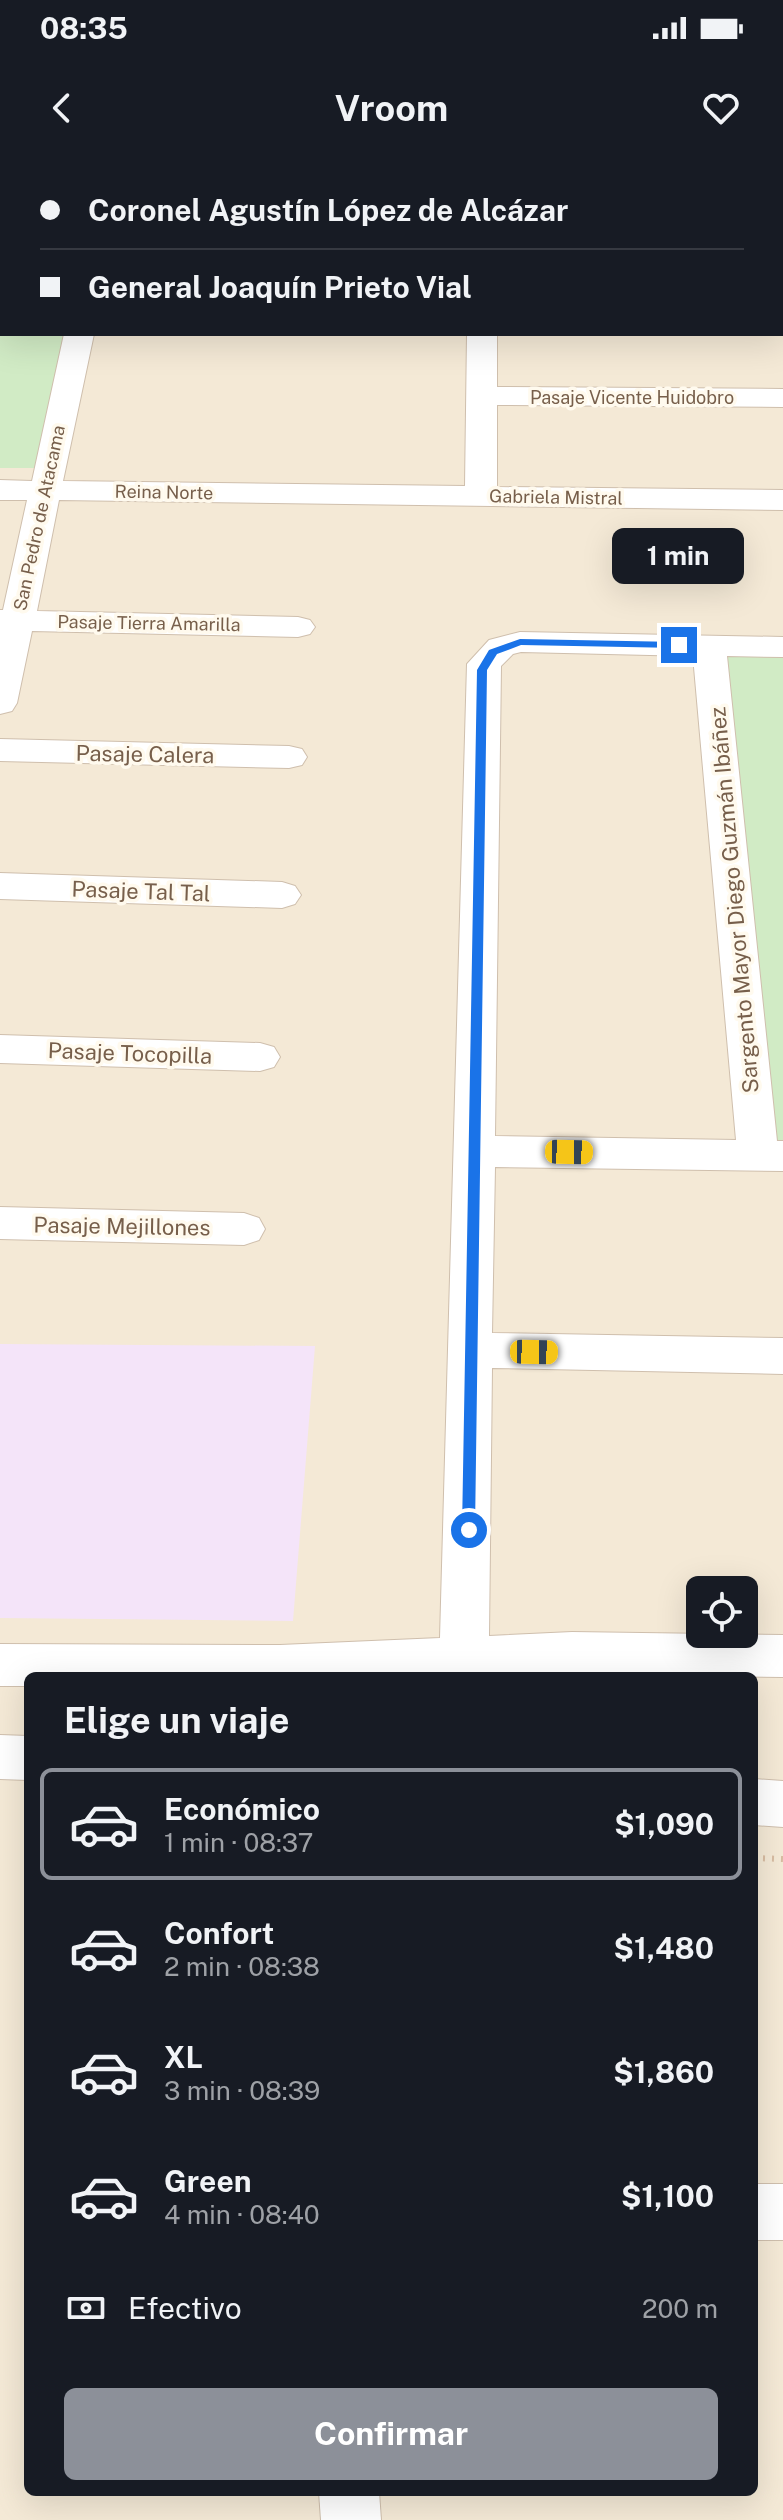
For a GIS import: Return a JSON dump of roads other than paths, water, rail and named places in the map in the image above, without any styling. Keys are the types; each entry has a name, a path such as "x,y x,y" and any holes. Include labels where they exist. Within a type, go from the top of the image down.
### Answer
{"street":[{"name":"San Pedro de Atacama","path":"0,703 9,620 45,490 79,336"},
{"path":"481,496 482,336"},
{"name":"Pasaje Vicente Huidobro","path":"481,396 783,398"},
{"name":"Reina Norte","path":"0,490 328,494"},
{"name":"Gabriela Mistral","path":"328,494 783,500"},
{"name":"Pasaje Tierra Amarilla","path":"9,620 298,627"},
{"path":"464,1658 482,670 493,652 520,642 783,647"},
{"name":"Sargento Mayor Diego Guzmán Ibáñez","path":"709,646 771,1156"},
{"name":"Pasaje Calera","path":"0,750 289,757"},
{"name":"Pasaje Tal Tal","path":"0,886 282,895"},
{"name":"Pasaje Tocopilla","path":"0,1049 260,1057"},
{"path":"475,1151 771,1156"},
{"name":"Pasaje Mejillones","path":"0,1223 244,1229"},
{"path":"471,1350 783,1356"},
{"path":"0,1665 280,1666 572,1653 783,1656"},
{"path":"0,1757 24,1758"},
{"path":"758,1802 783,1804"},
{"path":"758,2212 783,2212"},
{"path":"349,2496 351,2520"}]}
